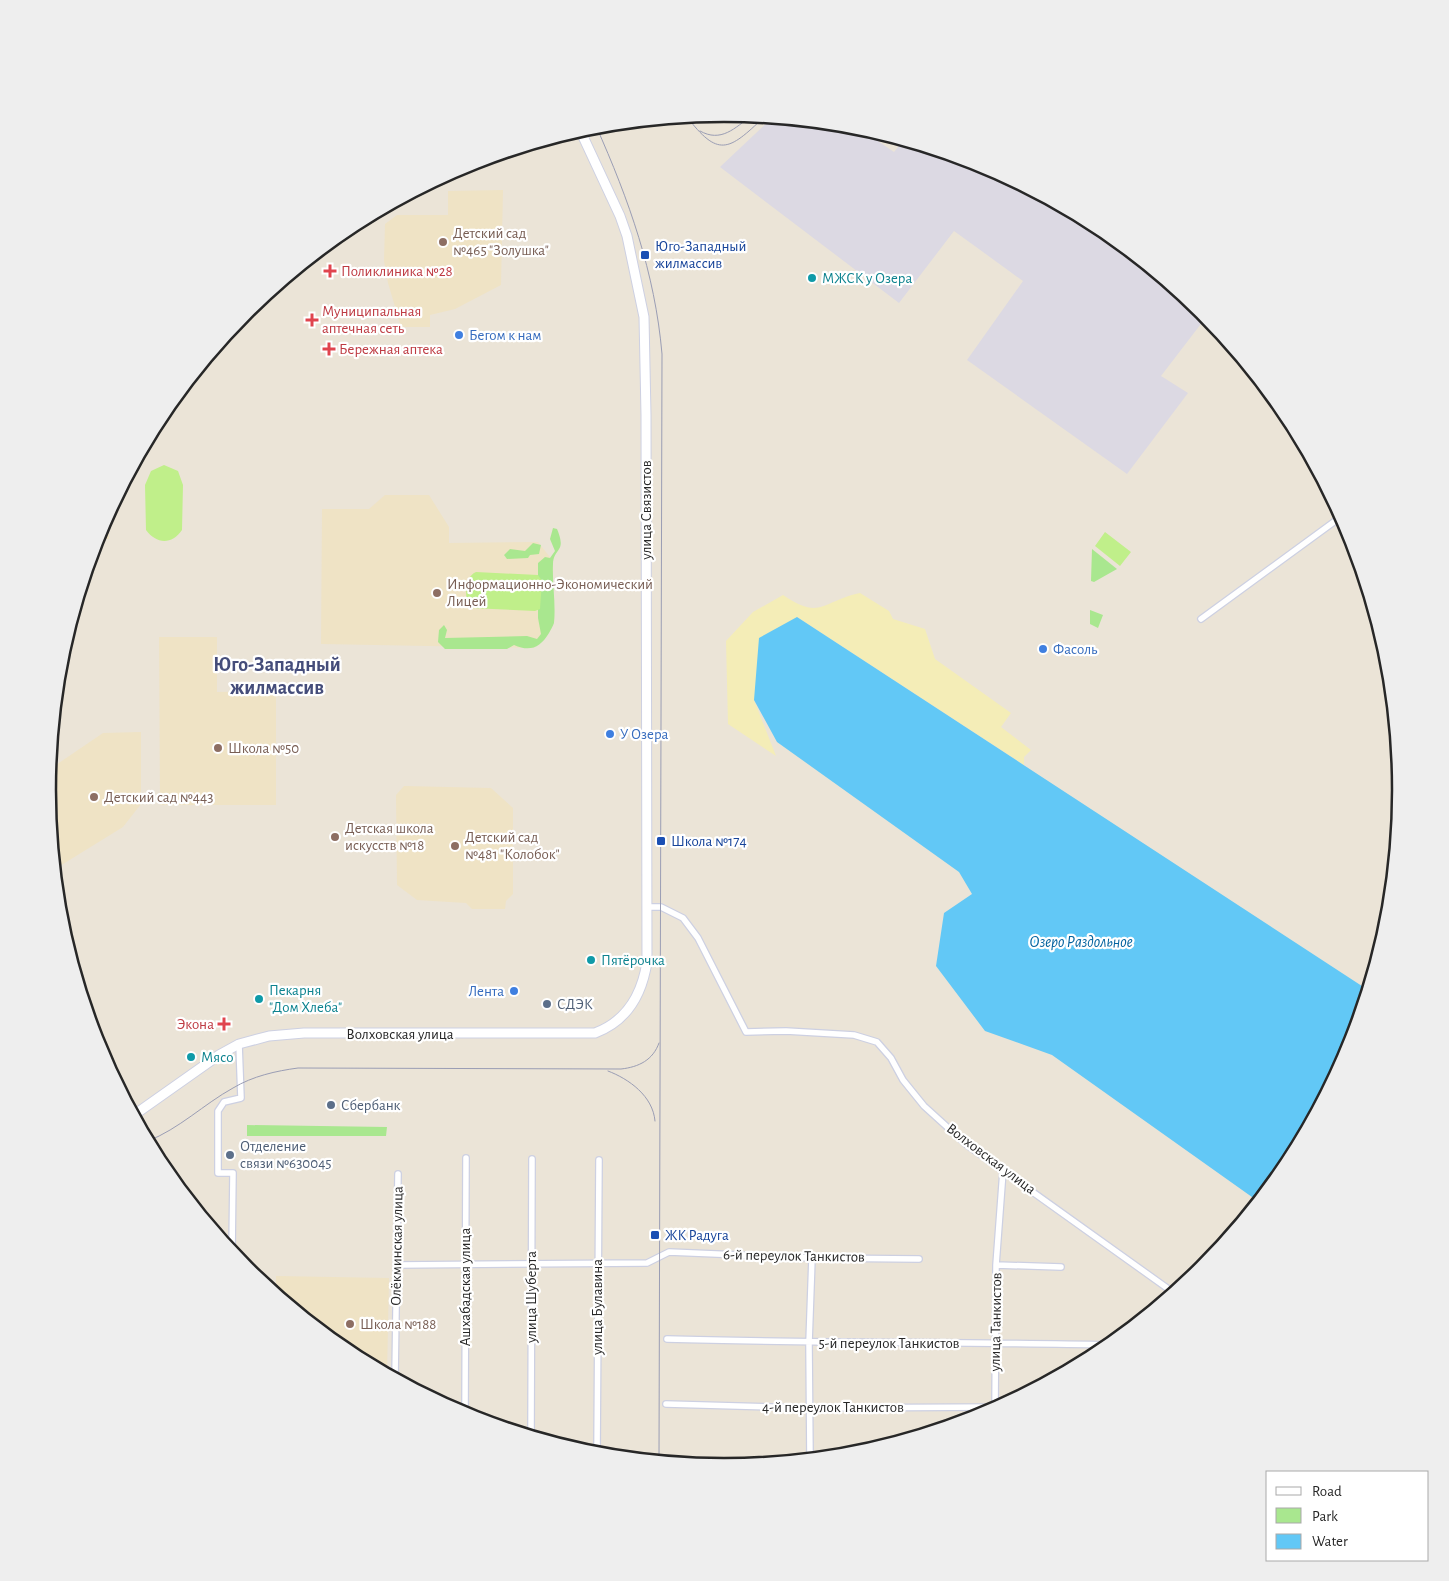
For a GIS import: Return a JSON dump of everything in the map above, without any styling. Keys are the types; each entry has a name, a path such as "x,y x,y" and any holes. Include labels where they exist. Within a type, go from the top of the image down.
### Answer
{"main road":[{"name":"улица Связистов","path":"583,138 620,216 627,236 644,317 646,415 647,962"},
{"name":"Волховская улица","path":"139,1112 219,1055 239,1044 269,1036 304,1033 596,1033 618,1022 632,1005 644,983 647,962"}],"street":[{"path":"1201,619 1336,521"},
{"name":"Волховская улица","path":"647,907 661,907 683,918 698,938 746,1032 786,1031 854,1035 876,1042 891,1058 903,1080 924,1106 967,1145 1169,1289"},
{"path":"232,1242 233,1173 218,1173 218,1111 224,1102 241,1098 239,1044"},
{"name":"Ашхабадская улица","path":"465,1406 466,1158"},
{"name":"улица Шуберта","path":"531,1429 530,1264 532,1159"},
{"name":"улица Булавина","path":"597,1446 599,1160"},
{"name":"улица Танкистов","path":"996,1401 996,1265 1003,1171"},
{"name":"Олёкминская улица","path":"395,1372 398,1174"},
{"name":"6-й переулок Танкистов","path":"597,1263 647,1263 669,1252 812,1258 918,1259"},
{"path":"810,1453 808,1343 812,1258"},
{"path":"397,1265 597,1263"},
{"path":"996,1265 1061,1267"},
{"name":"5-й переулок Танкистов","path":"667,1339 808,1343 996,1343 1096,1346"},
{"name":"4-й переулок Танкистов","path":"666,1404 810,1408 980,1408"}],"shaded area":[{"path":"766,124 768,124 812,128 855,135 877,140 894,152 899,146 980,173 1020,191 1096,235 1131,260 1165,288 1202,323 1161,376 1188,393 1127,474 967,360 1023,281 954,231 899,303 720,167"},
{"name":"Детский сад №465 \"Золушка\"","path":"503,190 501,285 455,309 430,315 430,327 401,327 388,283 384,261 385,224 397,215 448,215 448,191"},
{"name":"Информационно-Экономический Лицей","path":"385,495 429,495 449,527 449,543 538,542 553,561 553,625 533,648 321,644 322,509 369,509"},
{"name":"Школа №50","path":"159,637 217,637 217,692 276,691 276,805 160,805"},
{"name":"Детский сад №443","path":"141,732 141,804 123,827 61,865 56,790 57,764 103,733"},
{"name":"Детский сад №481 \"Колобок\"","path":"404,786 491,788 513,808 513,894 506,901 505,909 472,909 466,903 417,900 397,885 396,795"},
{"name":"Школа №188","path":"276,1276 389,1278 387,1367 318,1321 276,1286"}],"green space":[{"path":"164,465 178,471 183,485 182,530 174,538 164,541 154,538 146,530 145,485 151,471"},
{"path":"553,528 557,529 561,542 553,564 554,623 542,642 530,648 514,645 507,649 445,649 438,642 439,630 444,625 447,630 445,638 527,636 537,639 541,634 538,618 538,563 545,557 550,558 555,551 550,539"},
{"path":"1105,532 1131,552 1120,566 1095,546"},
{"path":"533,543 541,545 539,554 530,555 528,558 507,559 504,555 510,549 525,551"},
{"path":"1092,549 1117,569 1094,582 1091,581"},
{"path":"476,572 538,575 542,581 540,609 535,611 470,608 466,588 469,578"},
{"path":"1090,610 1103,615 1098,628 1090,624"},
{"path":"247,1125 387,1127 386,1136 247,1136"}],"sand":[{"path":"860,593 889,611 893,619 925,629 935,659 1011,713 1001,727 1031,750 1024,757 1024,765 797,617 754,700 776,756 728,724 726,641 753,612 783,595 796,603 814,608 822,607 847,596"}],"water":[{"name":"Озеро Раздольное","path":"797,617 1363,987 1342,1046 1324,1086 1280,1162 1254,1198 1052,1055 985,1031 936,966 944,913 972,894 959,872 777,742 754,700 759,638"}],"tram line":[{"path":"692,123 707,139 715,144 724,145 732,143 757,124"},
{"path":"700,131 721,135 742,123"},
{"path":"599,134 630,209 639,237 659,324 662,354 659,1455"},
{"path":"154,1138 181,1123 222,1094 257,1077 281,1071 298,1068 621,1069 644,1062 653,1054 659,1043"},
{"path":"608,1071 632,1084 645,1096 650,1104 655,1121"}],"place":[{"name":"Детский сад №465 \"Золушка\"","path":"443,242"},
{"name":"Юго-Западный жилмассив","path":"645,255"},
{"name":"Поликлиника №28","path":"330,271"},
{"name":"МЖСК у Озера","path":"812,278"},
{"name":"Муниципальная аптечная сеть","path":"312,320"},
{"name":"Бегом к нам","path":"459,335"},
{"name":"Бережная аптека","path":"329,349"},
{"name":"Информационно-Экономический Лицей","path":"437,593"},
{"name":"Фасоль","path":"1043,649"},
{"name":"У Озера","path":"610,734"},
{"name":"Школа №50","path":"218,748"},
{"name":"Детский сад №443","path":"94,797"},
{"name":"Детская школа искусств №18","path":"335,837"},
{"name":"Школа №174","path":"661,841"},
{"name":"Детский сад №481 \"Колобок\"","path":"455,846"},
{"name":"Пятёрочка","path":"591,960"},
{"name":"Лента","path":"514,991"},
{"name":"Пекарня \"Дом Хлеба\"","path":"259,999"},
{"name":"СДЭК","path":"547,1004"},
{"name":"Экона","path":"224,1024"},
{"name":"Мясо","path":"191,1057"},
{"name":"Сбербанк","path":"331,1105"},
{"name":"Отделение связи №630045","path":"230,1155"},
{"name":"ЖК Радуга","path":"655,1235"},
{"name":"Школа №188","path":"350,1324"}],"district":[{"name":"Юго-Западный жилмассив","path":"277,676"}]}
